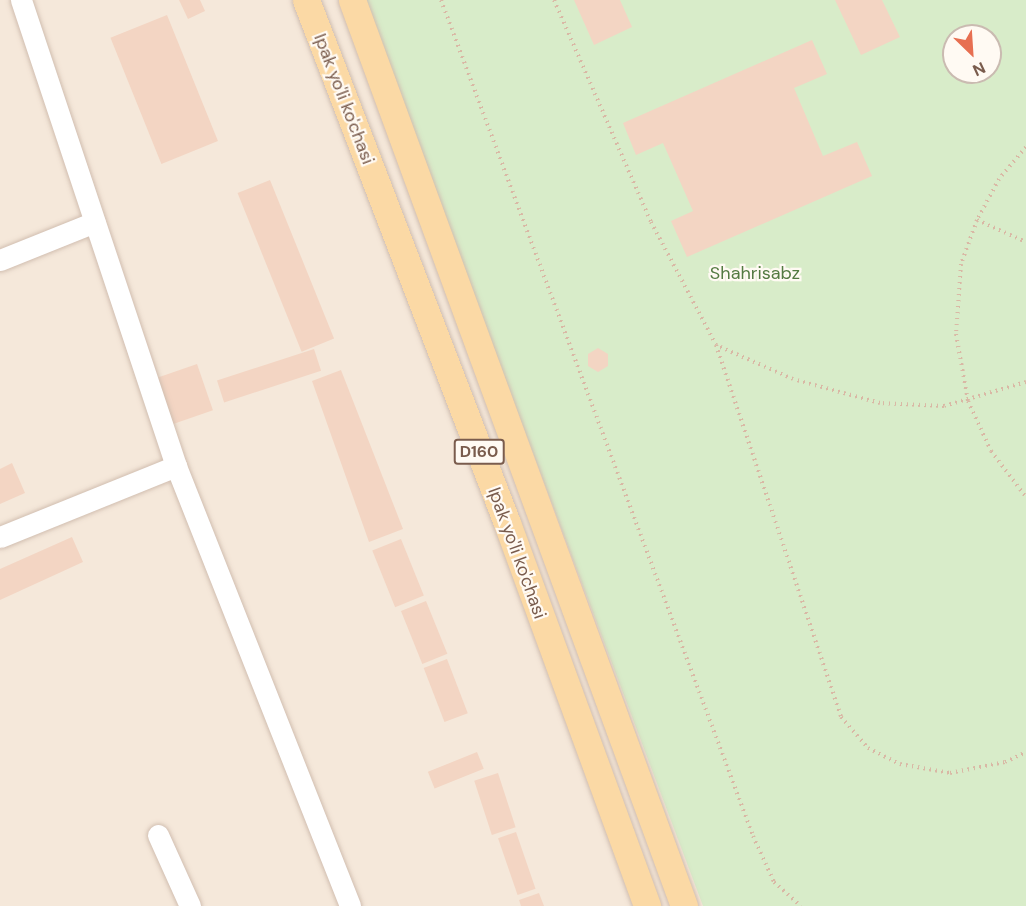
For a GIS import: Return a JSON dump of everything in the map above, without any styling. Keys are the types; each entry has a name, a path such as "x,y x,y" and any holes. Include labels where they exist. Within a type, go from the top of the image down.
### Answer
{"main road":[{"name":"Ipak yo'li ko'chasi","path":"306,0 507,523 647,906"},
{"name":"Ipak yo'li ko'chasi","path":"352,0 684,906"}],"street":[{"path":"21,0 176,466 350,906"},
{"path":"0,260 95,222"},
{"path":"0,537 176,466"},
{"path":"158,835 190,906"}],"path":[{"path":"441,0 753,836 774,882 801,906"},
{"path":"554,0 651,222 716,345 841,717 868,748 900,764 950,773 1005,762 1026,752"},
{"path":"1026,147 999,179 977,220 961,264 956,295 956,334 968,401 991,451 1026,497"},
{"path":"977,220 1026,242"},
{"path":"716,345 793,379 880,403 944,406 968,401 1026,382"}],"shaded area":[{"path":"0,0 1026,0 1026,906 0,906"}],"green space":[{"name":"Shahrisabz","path":"363,0 1026,0 1026,906 703,906"}],"building":[{"path":"179,0 200,0 205,11 188,19"},
{"path":"574,0 620,0 632,27 594,45"},
{"path":"835,0 882,0 900,37 861,55"},
{"path":"167,15 218,141 161,164 110,38"},
{"path":"812,40 827,74 794,88 823,156 857,142 872,176 687,257 671,221 693,211 663,143 636,155 623,123"},
{"path":"270,180 334,339 302,352 238,193"},
{"path":"598,348 608,354 608,366 598,372 588,366 588,354"},
{"path":"314,349 321,371 224,402 217,381"},
{"path":"197,364 213,410 173,424 157,378"},
{"path":"341,370 403,529 369,542 312,381"},
{"path":"12,463 25,493 0,504 0,469"},
{"path":"72,537 83,562 0,600 0,569"},
{"path":"401,539 424,596 395,607 372,551"},
{"path":"426,601 447,654 422,664 401,611"},
{"path":"447,659 468,713 444,722 424,668"},
{"path":"477,752 484,769 435,789 428,772"},
{"path":"498,773 516,827 492,835 474,781"},
{"path":"516,832 536,889 518,895 498,838"},
{"path":"539,893 544,906 521,906 519,900"}]}
